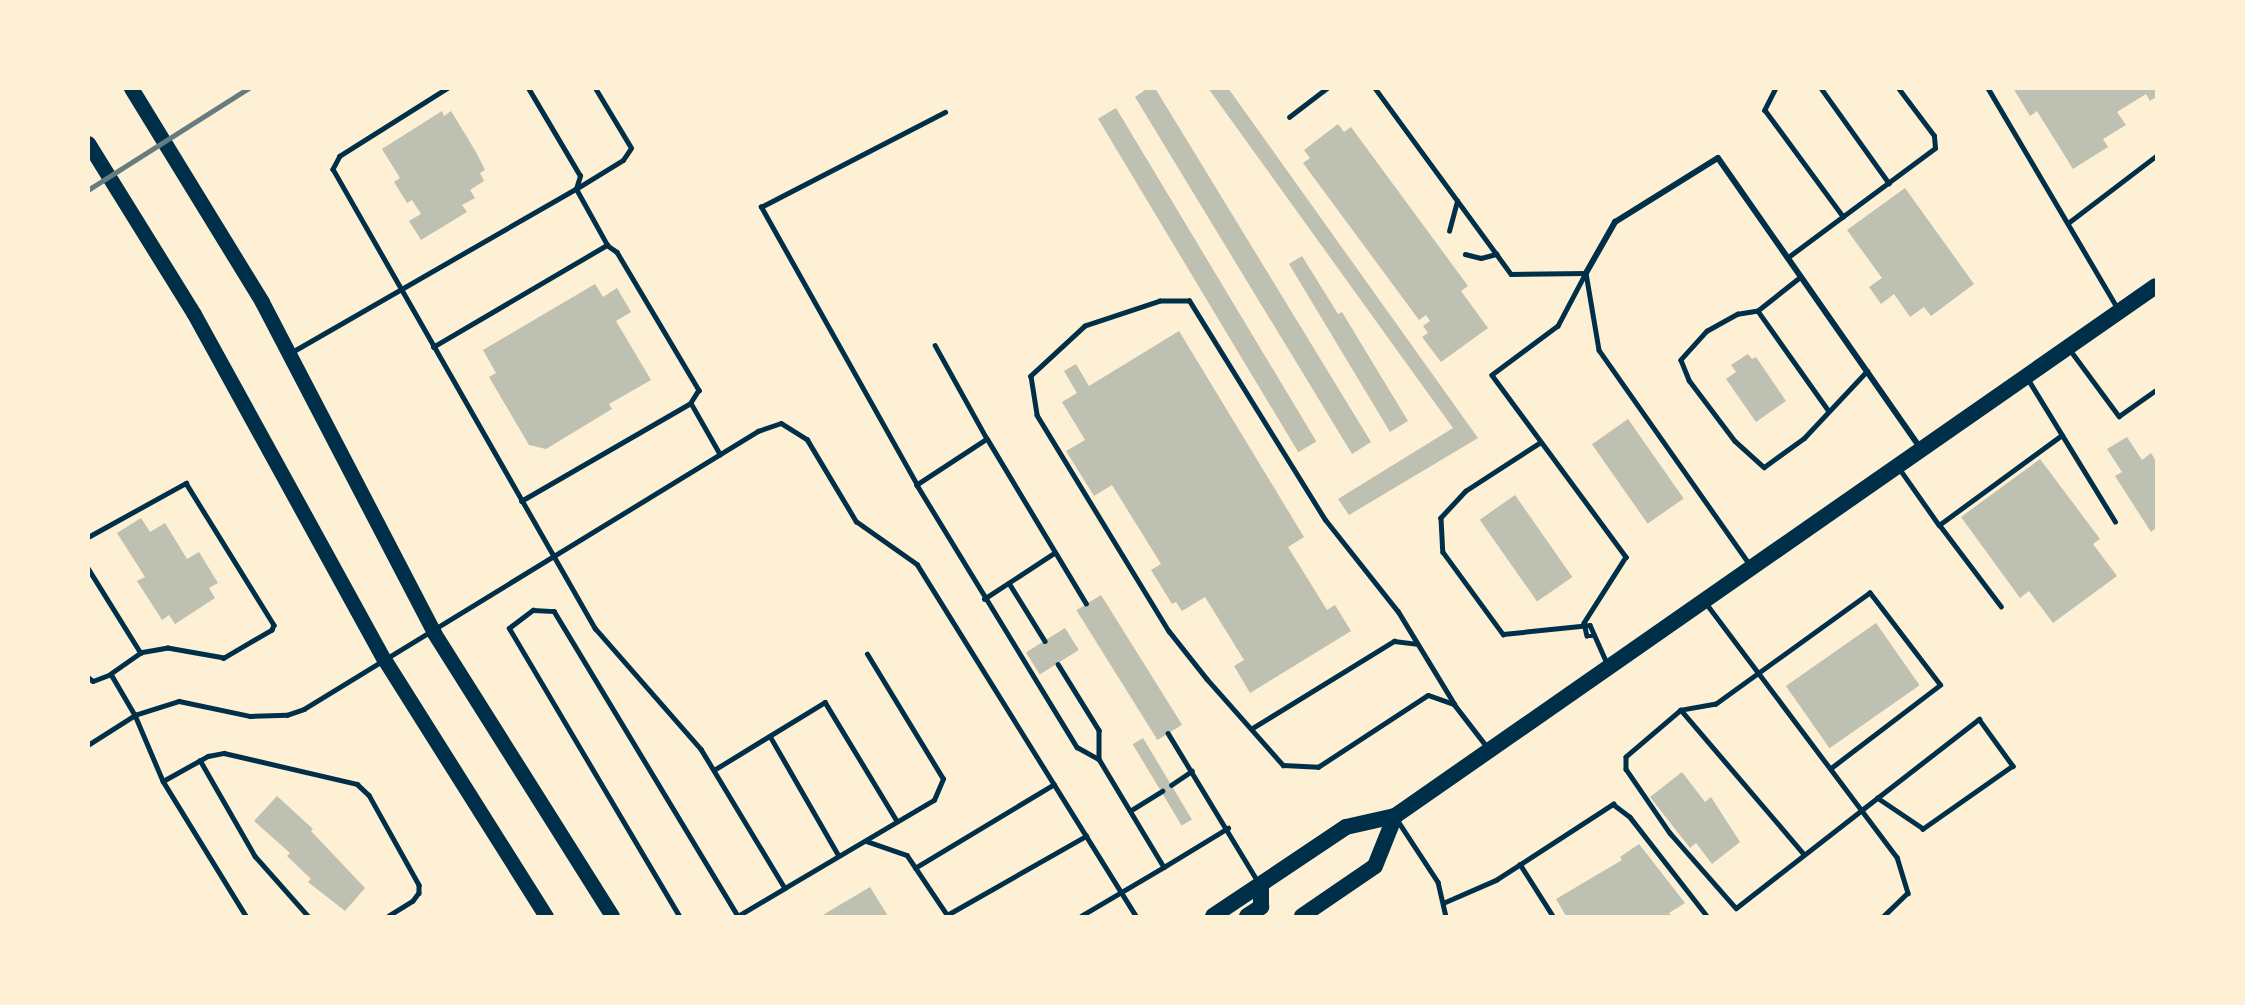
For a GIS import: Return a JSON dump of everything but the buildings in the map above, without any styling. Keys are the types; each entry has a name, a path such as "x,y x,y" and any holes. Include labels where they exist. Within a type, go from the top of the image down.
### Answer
{"highway":[{"path":"1213,916 1347,827 1395,816 2157,286"},
{"path":"1302,916 1375,866 1395,816"},
{"path":"1247,916 1261,907 1261,885"}],"main road":[{"path":"131,88 290,354 434,633 612,916"},
{"path":"88,143 200,323 384,659 546,916"}],"street":[{"path":"1586,273 1615,222 1718,158 1921,450"}],"lane":[{"path":"448,88 340,156 333,169 595,628 651,687 714,770 785,888"},
{"path":"521,501 691,403 699,390 618,252 607,245 576,189 580,176 528,88"},
{"path":"290,354 623,160 631,148 595,88"},
{"path":"1289,117 1327,88"},
{"path":"1375,88 1511,274 1586,273"},
{"path":"1776,88 1765,110 1843,216"},
{"path":"1821,88 1889,183"},
{"path":"1787,258 1935,148 1934,136 1898,88"},
{"path":"1988,88 2120,312"},
{"path":"945,112 761,207 917,485 984,599 1077,747 1099,759 1164,867"},
{"path":"2068,222 2157,156"},
{"path":"1449,231 1457,201"},
{"path":"433,347 607,245"},
{"path":"1466,254 1481,258 1496,254"},
{"path":"1584,624 1626,557 1492,375 1558,326 1586,273"},
{"path":"1586,273 1599,350 1752,568"},
{"path":"1801,277 1758,311 1738,315 1707,332 1682,360 1689,380 1735,441 1764,467 1804,438 1867,371"},
{"path":"1454,704 1428,695 1318,767 1283,765 1169,631 1084,498 1037,415 1031,376 1085,326 1160,301 1189,301 1325,520 1398,612 1454,704 1490,750"},
{"path":"1758,311 1828,410"},
{"path":"935,345 1054,554 1086,604"},
{"path":"2069,348 2119,416 2157,390"},
{"path":"2026,377 2115,521"},
{"path":"691,403 720,454"},
{"path":"88,745 135,715 179,701 250,716 287,716 304,709 384,659 434,633 758,430 782,423 807,439 856,521 917,564 1136,916"},
{"path":"1939,525 2062,435"},
{"path":"917,485 987,439"},
{"path":"1540,443 1466,491 1441,518 1443,552 1503,634 1584,624 1594,630 1592,636 1609,667"},
{"path":"1898,467 2001,607"},
{"path":"88,537 186,483 274,625 272,630 224,658 168,648 141,653 111,674 93,681 88,677"},
{"path":"984,599 1054,554"},
{"path":"88,568 141,653"},
{"path":"1010,583 1045,641"},
{"path":"1831,768 1940,685 1870,593 1716,704 1681,710 1626,757 1626,769 1702,872 1736,908 1804,854 1979,719 2013,766 1923,829 1877,798"},
{"path":"1704,601 1897,856 1908,893 1884,916"},
{"path":"679,916 509,628 533,610 554,611 738,916 934,800 943,779 867,654"},
{"path":"1251,729 1394,641 1417,644"},
{"path":"1058,663 1099,730 1099,759"},
{"path":"111,674 135,715 163,781 246,916"},
{"path":"714,770 825,702 897,821"},
{"path":"1681,710 1804,854"},
{"path":"1168,733 1261,885"},
{"path":"770,736 839,856"},
{"path":"163,781 200,760 224,753 239,754 357,784 369,795 419,885 420,893 413,901 389,916"},
{"path":"200,760 255,856 308,916"},
{"path":"1171,784 1192,771"},
{"path":"915,868 1054,784"},
{"path":"1130,811 1162,791"},
{"path":"1443,903 1496,880 1613,804 1630,816 1707,916"},
{"path":"1395,816 1438,882 1446,916"},
{"path":"1081,916 1228,828"},
{"path":"866,840 907,855 948,916 1086,836"},
{"path":"1520,864 1553,916"}],"railway":[{"path":"88,190 249,88"}]}
